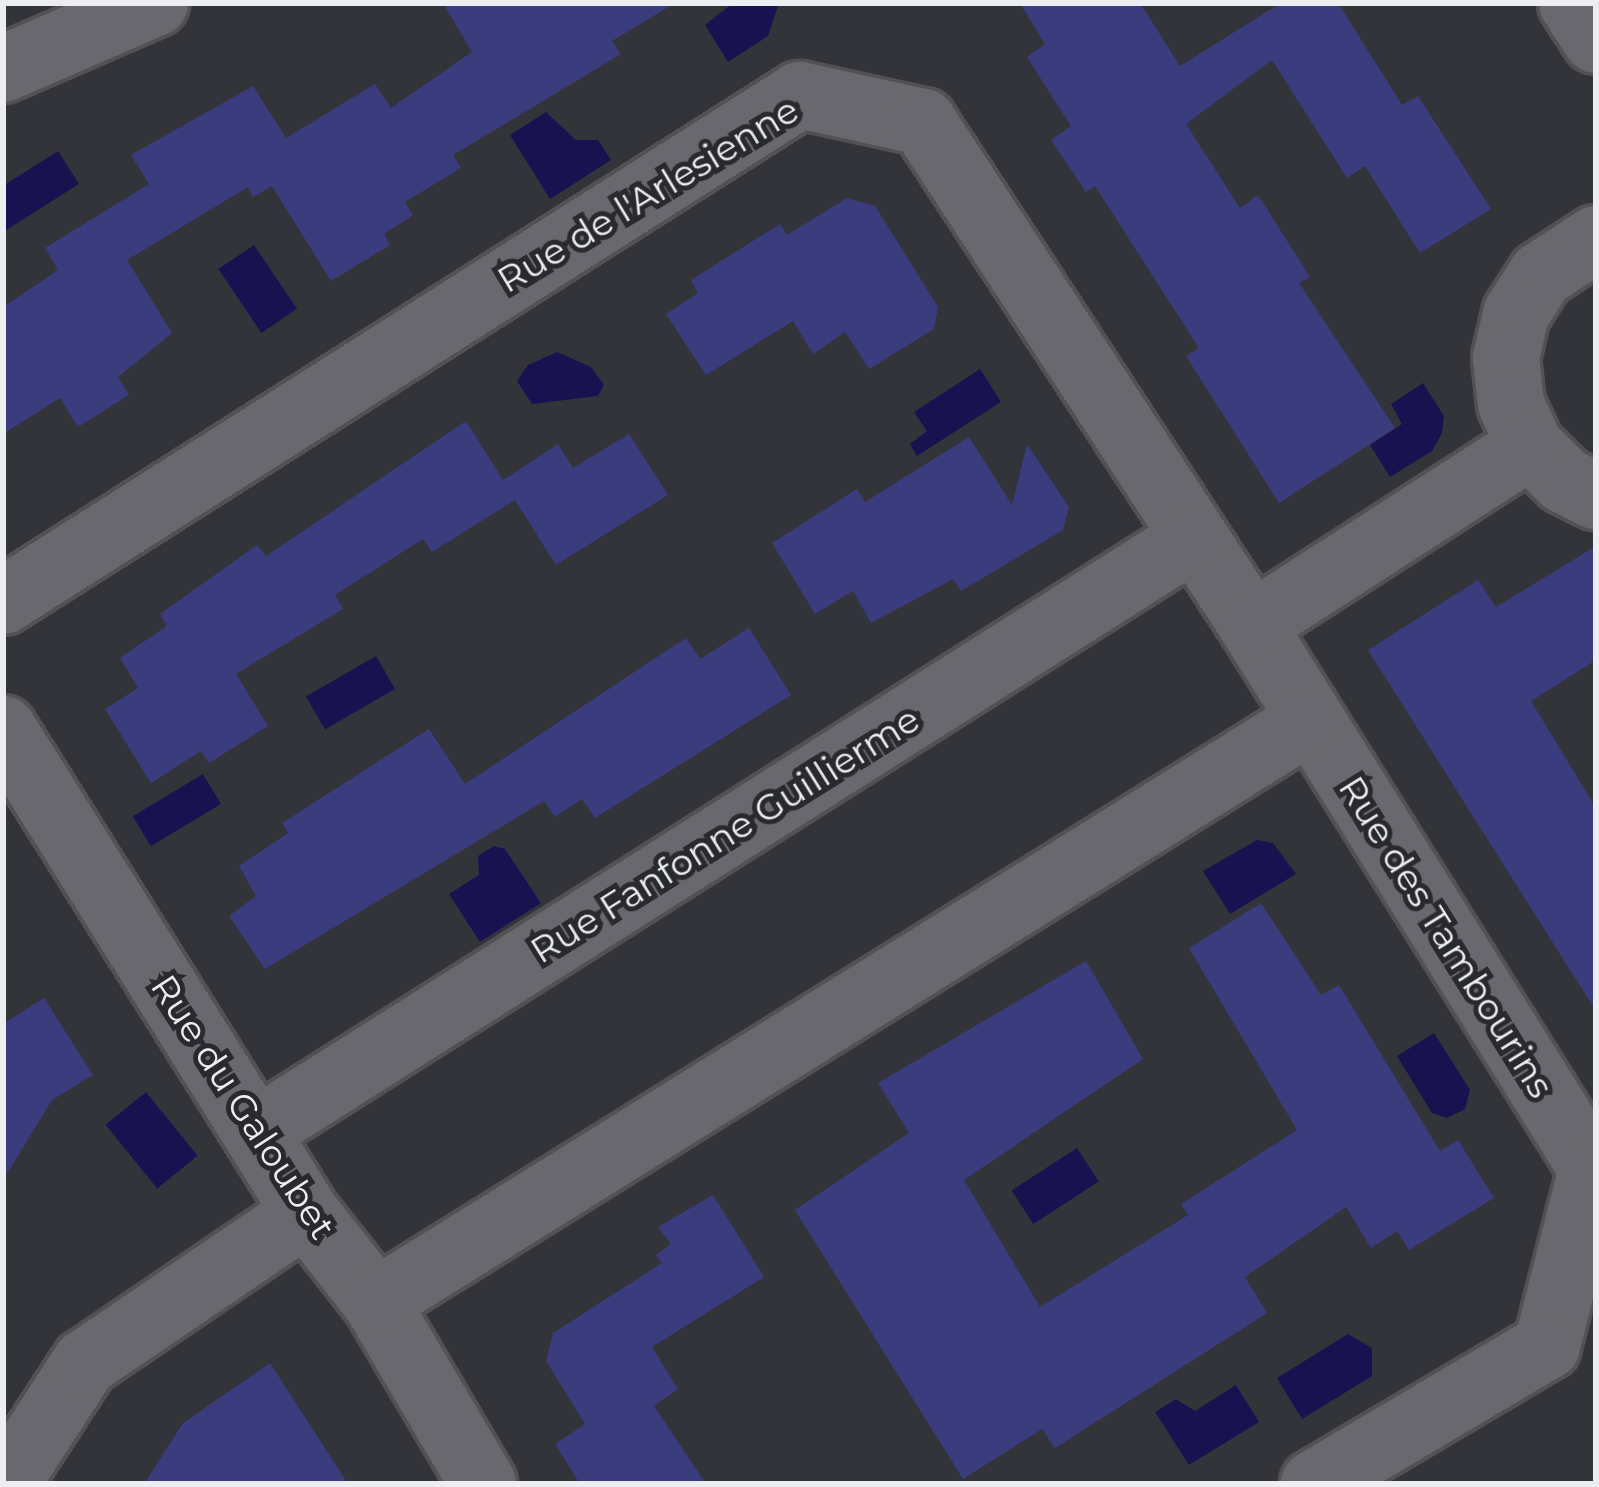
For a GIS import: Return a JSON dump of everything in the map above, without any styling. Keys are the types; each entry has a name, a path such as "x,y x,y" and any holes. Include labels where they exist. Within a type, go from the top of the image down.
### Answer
{"street":[{"path":"3,69 155,3"},
{"path":"1573,3 1596,40"},
{"name":"Rue de l'Arlesienne","path":"3,601 800,95 923,122 1252,625"},
{"path":"1596,239 1541,275 1516,314 1506,358 1511,404 1531,446 1564,480 1596,496"},
{"path":"1252,625 1531,446"},
{"name":"Rue Fanfonne Guillierme","path":"257,1131 1192,539"},
{"name":"Rue des Tambourins","path":"1252,625 1592,1169 1572,1350 1314,1484"},
{"path":"376,1302 1309,721"},
{"name":"Rue du Galoubet","path":"3,729 306,1214 376,1302 483,1484"},
{"path":"6,1484 86,1363 306,1214"}],"shaded area":[{"path":"733,3 779,3 768,36 728,62 705,25"},
{"path":"546,112 576,140 598,140 611,160 550,199 510,135"},
{"path":"58,151 79,184 3,232 3,186"},
{"path":"254,245 297,309 261,333 218,269"},
{"path":"557,352 591,367 604,385 598,396 532,404 517,381 528,365"},
{"path":"980,369 1001,402 917,456 910,444 927,431 914,412"},
{"path":"1423,383 1444,416 1442,433 1432,451 1390,477 1370,445 1402,424 1391,404"},
{"path":"376,656 395,689 325,729 306,696"},
{"path":"203,774 221,804 151,846 133,816"},
{"path":"1257,840 1273,843 1296,874 1230,914 1203,871"},
{"path":"494,846 505,849 541,903 480,942 449,894 479,875 478,856"},
{"path":"1434,1033 1470,1090 1465,1109 1447,1118 1432,1113 1397,1056"},
{"path":"146,1092 198,1156 157,1188 106,1125"},
{"path":"1077,1148 1099,1182 1033,1224 1012,1190"},
{"path":"1348,1334 1372,1348 1372,1376 1302,1419 1277,1378"},
{"path":"1236,1385 1259,1422 1189,1465 1155,1412 1176,1399 1195,1411"}],"building":[{"path":"443,3 675,3 612,41 621,54 453,155 461,168 405,202 413,215 384,234 390,245 331,281 272,186 253,197 248,187 127,260 172,333 118,377 129,395 78,427 60,398 3,434 3,307 58,270 45,248 149,184 131,155 253,86 286,138 375,84 391,108 472,52"},
{"path":"1020,3 1140,3 1180,66 1281,3 1338,3 1402,105 1418,96 1491,209 1420,253 1365,166 1347,178 1272,60 1186,124 1240,208 1258,195 1310,277 1299,283 1395,428 1279,503 1186,356 1199,348 1095,186 1086,192 1051,140 1071,126 1027,57 1045,44"},
{"path":"847,198 875,206 938,307 934,329 869,369 845,332 813,354 793,321 706,375 666,314 698,293 691,280 780,224 787,235"},
{"path":"466,421 503,480 558,444 573,468 629,434 668,495 556,565 515,500 432,552 423,539 335,595 343,609 236,674 268,726 209,763 201,751 151,783 105,709 138,688 120,658 167,626 160,614 257,545 266,556"},
{"path":"969,437 1012,505 1027,444 1069,507 1063,530 961,591 953,579 871,623 853,591 815,614 772,543 857,489 865,502"},
{"path":"1596,546 1596,660 1531,701 1596,808 1596,1011 1368,650 1478,580 1496,607"},
{"path":"749,628 791,695 595,818 582,799 555,817 544,801 265,969 229,916 256,896 239,866 288,833 282,823 429,729 465,784 686,638 700,659"},
{"path":"1261,903 1321,995 1339,985 1440,1151 1458,1140 1494,1198 1409,1250 1397,1231 1371,1248 1346,1207 1245,1277 1267,1313 1055,1448 1042,1429 963,1479 795,1210 909,1133 878,1083 1086,961 1143,1059 964,1180 1040,1307 1188,1215 1181,1204 1297,1130 1189,948"},
{"path":"44,998 93,1075 52,1100 3,1180 3,1024"},
{"path":"713,1195 764,1277 652,1347 678,1389 654,1406 706,1484 580,1484 555,1444 585,1424 546,1361 553,1333 662,1263 656,1255 671,1244 658,1227"},
{"path":"270,1363 348,1484 144,1484 183,1423"}]}
